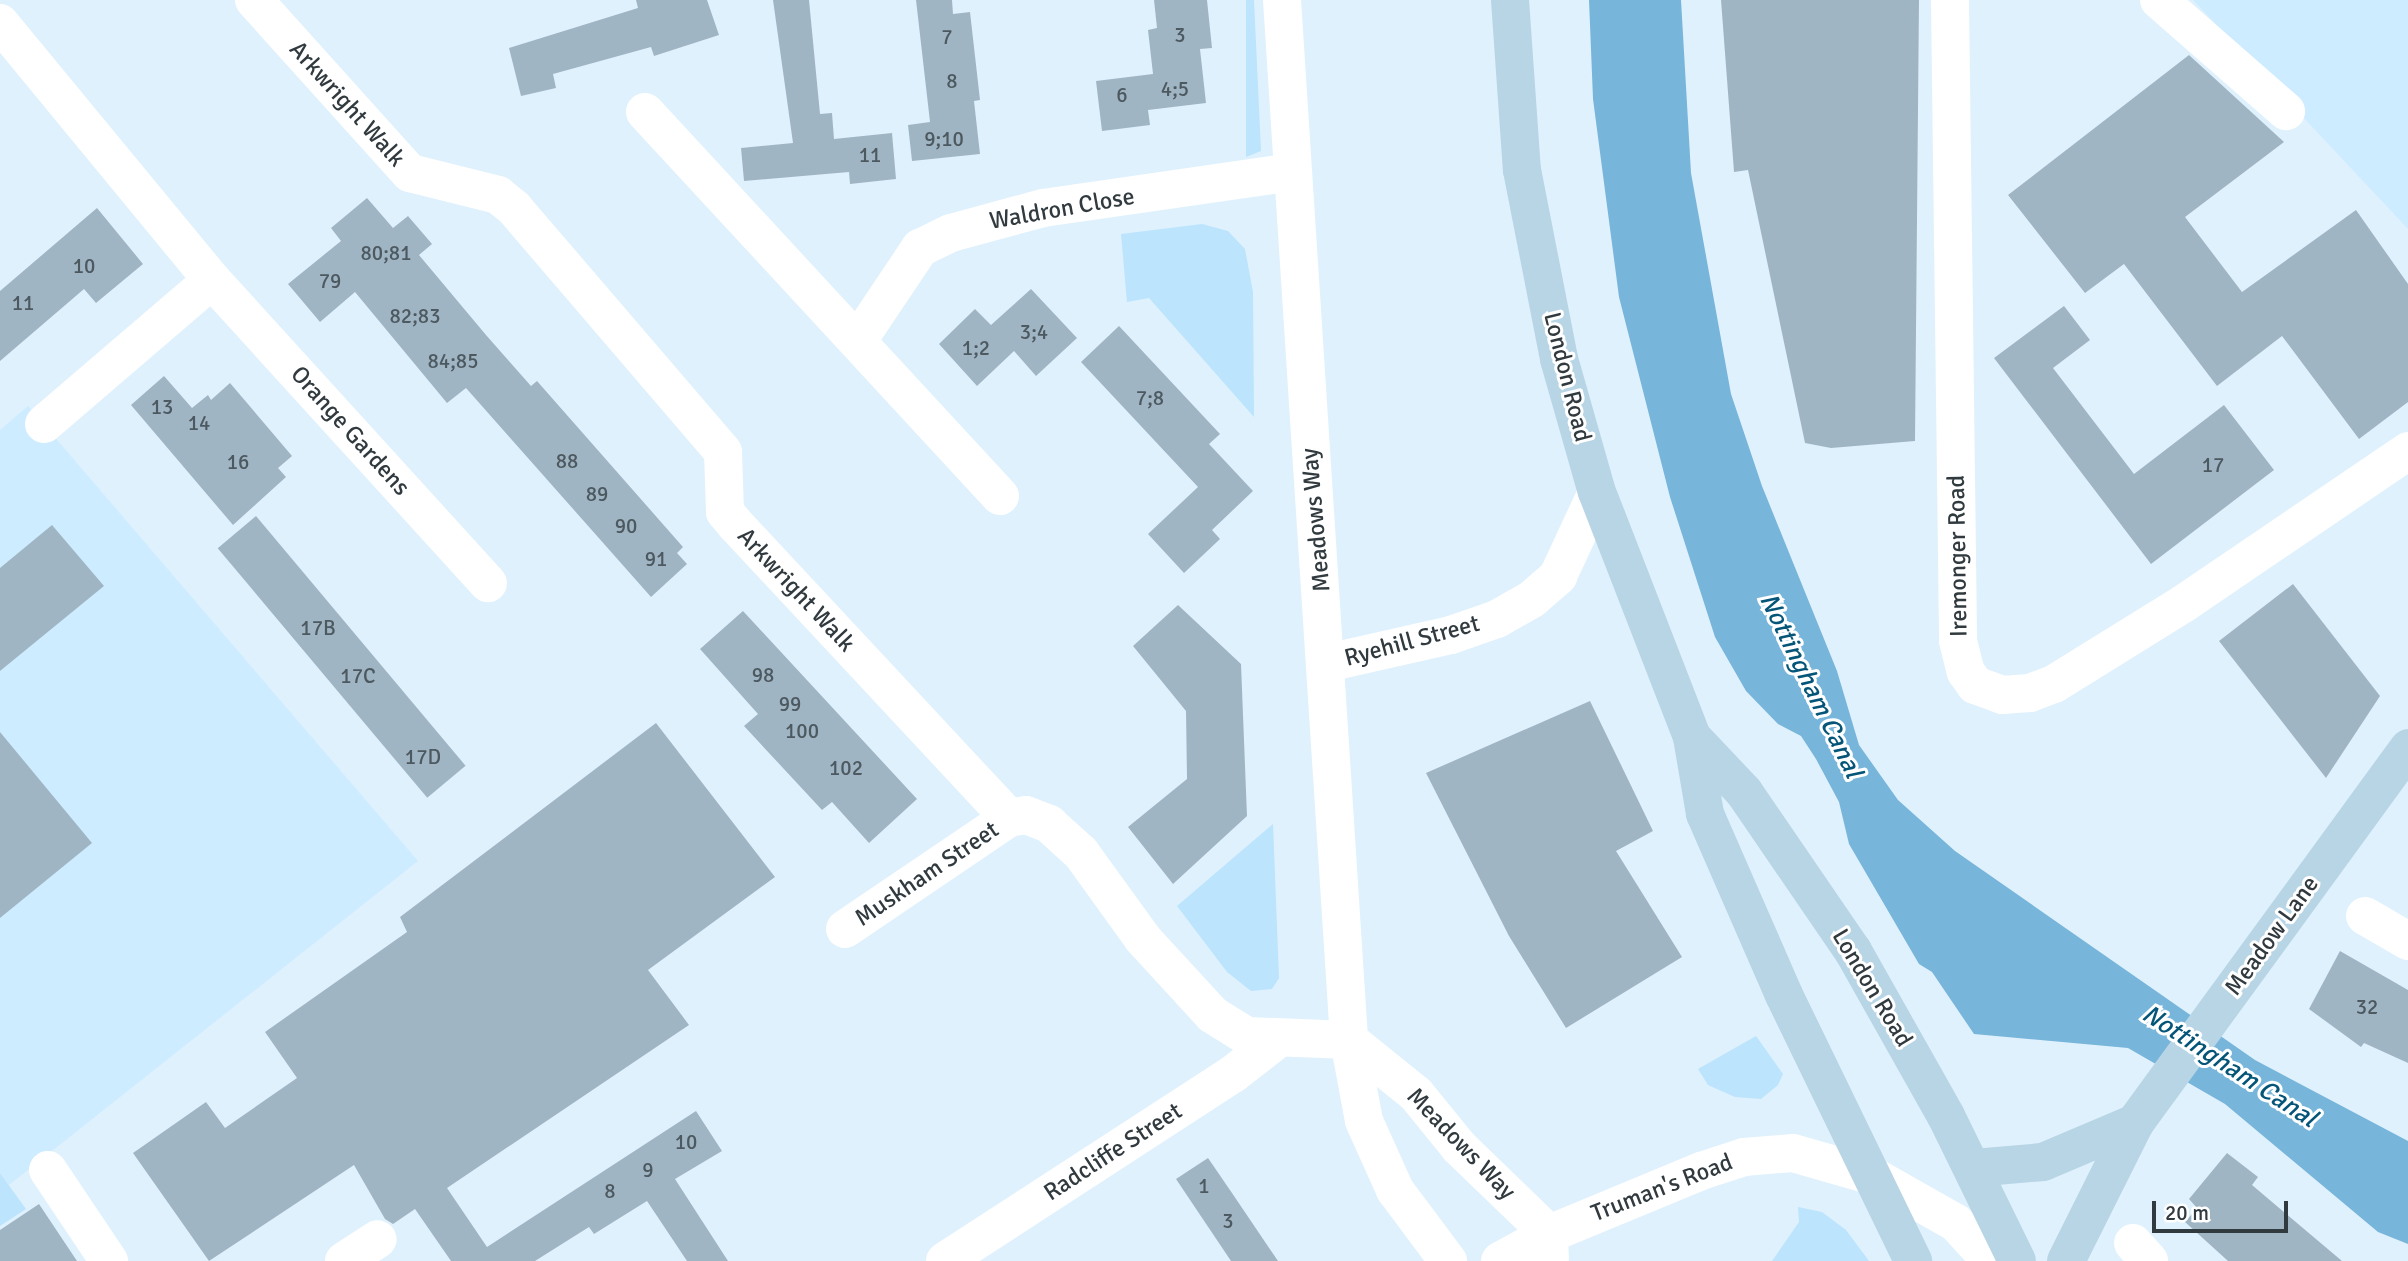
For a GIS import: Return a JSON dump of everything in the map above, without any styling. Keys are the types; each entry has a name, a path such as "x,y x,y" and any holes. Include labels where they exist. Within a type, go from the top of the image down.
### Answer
{"main road":[{"name":"London Road","path":"1510,0 1522,170 1559,359 1597,492 1692,737 1705,814 1784,995 1913,1261"},
{"name":"London Road","path":"1692,737 1744,792 1853,951 1973,1168 2017,1261"},
{"name":"Meadow Lane","path":"2066,1261 2135,1123 2408,748"},
{"path":"1973,1168 2043,1162 2135,1123"}],"street":[{"name":"Arkwright Walk","path":"254,0 410,173 498,195 514,208 723,453 725,512 1009,818"},
{"name":"Meadows Way","path":"1282,0 1327,663 1349,1041 1364,1121 1395,1190 1448,1261"},
{"name":"Iremonger Road","path":"1950,0 1958,641 1966,672 1975,685 2003,695 2030,693 2054,684 2183,604 2408,450"},
{"path":"2158,0 2286,111"},
{"name":"Orange Gardens","path":"0,23 212,280 488,583"},
{"path":"645,112 859,339 1000,496"},
{"name":"Waldron Close","path":"859,339 920,248 951,233 1043,208 1293,172"},
{"path":"44,424 212,280"},
{"name":"Ryehill Street","path":"1327,663 1451,635 1497,619 1532,599 1558,576 1597,492"},
{"path":"1009,818 1026,815 1049,824 1081,853 1143,939 1213,1015 1247,1036 1349,1041"},
{"name":"Muskham Street","path":"845,929 1009,818"},
{"path":"2365,916 2408,941"},
{"name":"Radcliffe Street","path":"945,1261 1233,1074 1278,1039"},
{"name":"Meadows Way","path":"1349,1041 1416,1094 1459,1147 1549,1247"},
{"name":"Truman's Road","path":"1500,1261 1549,1247 1744,1157 1793,1153 1873,1176"},
{"path":"48,1170 109,1261"},
{"path":"1873,1176 1956,1223 1991,1261"},
{"path":"344,1261 378,1239"}],"shaded area":[{"path":"1246,0 1254,0 1261,151 1246,157"},
{"path":"2193,0 2408,0 2408,229"},
{"path":"1202,224 1228,231 1245,249 1253,292 1254,417 1149,298 1127,302 1121,234"},
{"path":"28,406 418,861 9,1185 0,1173 0,430"},
{"path":"1273,824 1279,978 1272,989 1251,991 1227,972 1177,906"},
{"path":"1756,1036 1783,1074 1778,1085 1761,1099 1735,1097 1708,1085 1698,1069"},
{"path":"0,1173 26,1209 0,1226"},
{"path":"1798,1207 1822,1212 1846,1230 1869,1261 1772,1261 1799,1222"}],"water":[{"name":"Nottingham Canal","path":"1589,0 1681,0 1691,173 1731,394 1762,486 1837,671 1859,745 1898,800 1955,851 2255,1060 2408,1141 2408,1244 2378,1232 2225,1104 2128,1048 1974,1034 1932,972 1919,964 1849,844 1839,802 1816,759 1801,736 1778,724 1746,691 1715,637 1670,497 1619,297 1593,99"}],"building":[{"path":"636,0 707,0 719,35 654,56 651,47 553,74 556,88 521,96 509,48 638,8"},
{"path":"773,0 809,0 820,114 832,113 834,139 892,133 896,179 850,184 849,172 744,181 741,148 793,143"},
{"path":"916,0 952,0 953,14 970,12 980,100 974,101 980,154 912,161 908,125 930,122"},
{"path":"1154,0 1207,0 1212,48 1200,49 1206,103 1148,110 1150,125 1102,131 1096,81 1153,74 1148,30 1157,28"},
{"path":"1721,0 1919,0 1915,441 1831,448 1805,443 1748,170 1734,172"},
{"path":"2189,55 2284,142 2185,217 2242,292 2356,210 2408,284 2408,402 2359,439 2282,336 2217,386 2124,264 2085,293 2008,195"},
{"path":"367,198 393,228 408,216 432,244 419,255 531,386 537,381 683,547 677,553 687,564 651,597 466,388 447,403 355,292 320,322 288,284 341,241 331,228"},
{"path":"97,208 143,264 96,303 84,289 0,361 0,291"},
{"path":"1031,289 1077,338 1036,376 1014,351 977,386 939,344 975,309 991,325"},
{"path":"2064,306 2090,340 2053,368 2134,474 2224,405 2274,470 2151,564 1994,358"},
{"path":"1119,326 1220,434 1209,444 1253,491 1212,530 1220,539 1184,573 1148,534 1198,487 1081,362"},
{"path":"164,376 192,408 208,395 211,400 230,383 292,456 278,468 286,477 233,525 131,405"},
{"path":"256,516 466,766 427,798 218,548"},
{"path":"52,525 104,586 0,671 0,568"},
{"path":"2293,584 2380,696 2326,778 2219,641"},
{"path":"1178,605 1241,664 1247,816 1173,884 1128,827 1187,779 1186,711 1133,646"},
{"path":"743,611 917,799 869,843 832,802 822,810 744,726 758,714 700,649"},
{"path":"1590,701 1653,831 1616,851 1682,957 1566,1028 1509,936 1426,773"},
{"path":"656,723 775,877 648,970 689,1025 447,1188 487,1247 696,1111 722,1151 675,1179 728,1261 687,1261 647,1201 594,1234 589,1227 535,1261 451,1261 415,1209 393,1224 385,1219 354,1165 209,1261 133,1153 206,1102 225,1128 297,1078 265,1032 407,932 400,917"},
{"path":"0,732 92,843 0,918"},
{"path":"2340,951 2408,990 2408,1063 2364,1043 2361,1047 2309,1009"},
{"path":"2227,1153 2258,1177 2252,1185 2342,1261 2228,1261 2185,1222 2197,1208 2189,1199"},
{"path":"1208,1158 1278,1261 1231,1261 1176,1179"},
{"path":"39,1204 77,1261 0,1261 0,1230"}]}
